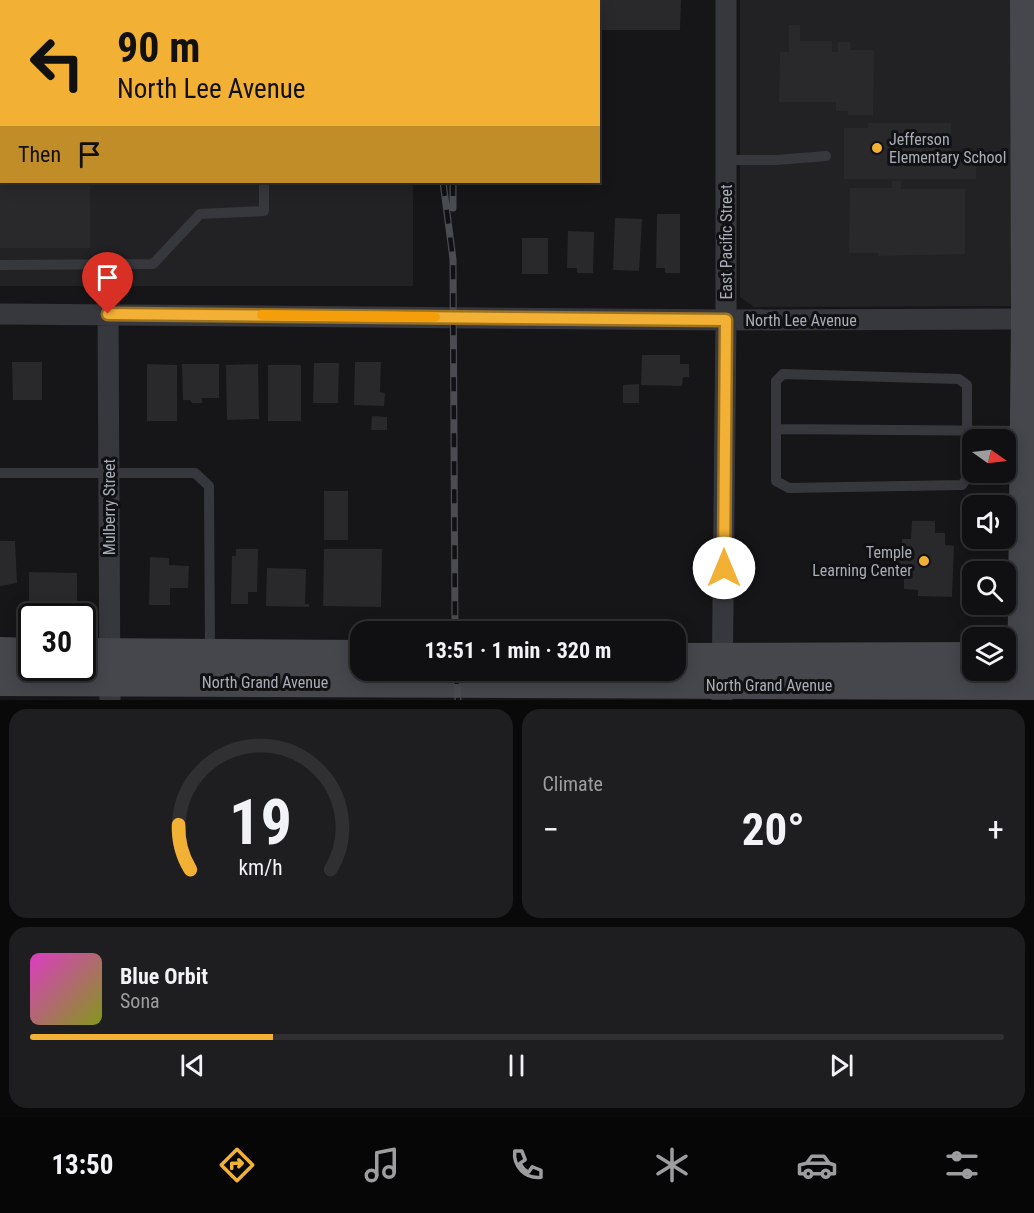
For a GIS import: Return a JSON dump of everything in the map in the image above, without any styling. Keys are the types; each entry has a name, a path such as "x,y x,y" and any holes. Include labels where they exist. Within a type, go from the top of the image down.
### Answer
{"main road":[{"path":"1023,673 1029,469 1024,432 1030,319 1030,144 1025,0"},
{"path":"0,652 18,653"},
{"name":"North Grand Avenue","path":"0,681 103,672 210,654 350,655"},
{"name":"North Grand Avenue","path":"686,663 722,681 962,658"},
{"name":"North Grand Avenue","path":"103,672 722,681 897,689 1023,673"}],"street":[{"name":"East Pacific Street","path":"722,681 726,320 726,0"},
{"name":"North Lee Avenue","path":"0,314 726,320 1030,319"},
{"name":"Mulberry Street","path":"103,672 108,473 108,314"}],"lane":[{"path":"726,160 777,160 826,156"},
{"path":"0,265 153,264 200,214 264,211 264,183"},
{"path":"963,483 962,485 789,488 776,481 776,381 783,374 959,379 967,385 967,429"},
{"path":"776,429 962,431"},
{"path":"1016,432 1024,432"},
{"path":"0,473 195,473 209,486 210,654"}],"shaded area":[{"name":"Jefferson Elementary School","path":"740,0 1013,0 1015,306 754,307 740,297"},
{"path":"0,183 413,183 413,286 0,286"}],"building":[{"path":"600,0 681,0 680,30 600,30"},
{"path":"789,25 800,25 800,41 832,41 832,52 838,52 838,42 850,42 850,50 874,50 873,115 848,115 848,111 836,111 836,102 779,102 780,52 789,52"},
{"path":"868,123 951,123 951,152 976,152 976,179 844,179 844,128 868,128"},
{"path":"892,181 901,181 901,189 965,189 965,254 879,256 878,253 849,253 850,188 892,188"},
{"path":"0,183 90,183 90,248 0,248"},
{"path":"657,214 680,214 680,273 665,273 665,268 656,268"},
{"path":"615,218 642,219 639,271 613,270"},
{"path":"568,231 594,232 593,273 577,273 577,268 567,268"},
{"path":"522,238 548,238 548,274 522,274"},
{"path":"642,355 680,355 680,364 689,364 689,377 683,377 682,386 641,385"},
{"path":"12,362 42,362 42,400 13,400"},
{"path":"355,362 381,362 380,392 385,393 384,406 354,405"},
{"path":"314,363 339,363 338,403 313,403"},
{"path":"147,364 177,365 177,421 147,421"},
{"path":"182,364 219,364 219,398 202,398 202,403 183,400"},
{"path":"258,364 259,419 227,420 226,365"},
{"path":"268,365 301,365 301,421 268,421"},
{"path":"639,384 639,403 623,403 623,385"},
{"path":"372,416 387,417 387,430 371,430"},
{"path":"324,491 348,491 348,540 324,540"},
{"name":"Temple Learning Center","path":"912,521 935,521 935,533 945,533 945,545 954,546 952,597 918,596 918,590 904,589 904,568 895,568 895,554 902,555 902,539 911,539"},
{"path":"0,541 15,541 17,583 0,586"},
{"path":"236,549 258,549 257,592 248,592 248,604 231,604 232,556 236,556"},
{"path":"324,549 382,549 381,607 323,606"},
{"path":"150,557 169,558 169,565 189,566 188,588 170,588 170,605 149,605"},
{"path":"267,568 306,569 305,604 309,604 309,607 266,606"},
{"path":"29,572 77,573 77,601 29,603"}],"railway":[{"path":"443,183 453,259 455,621"},
{"path":"453,183 453,208"},
{"path":"457,681 458,700"}],"slow traffic":[{"path":"262,315 435,317"}],"place":[{"name":"Jefferson Elementary School","path":"877,148"},
{"name":"Temple Learning Center","path":"924,561"}],"route":[{"path":"108,314 726,320 724,568"}]}
